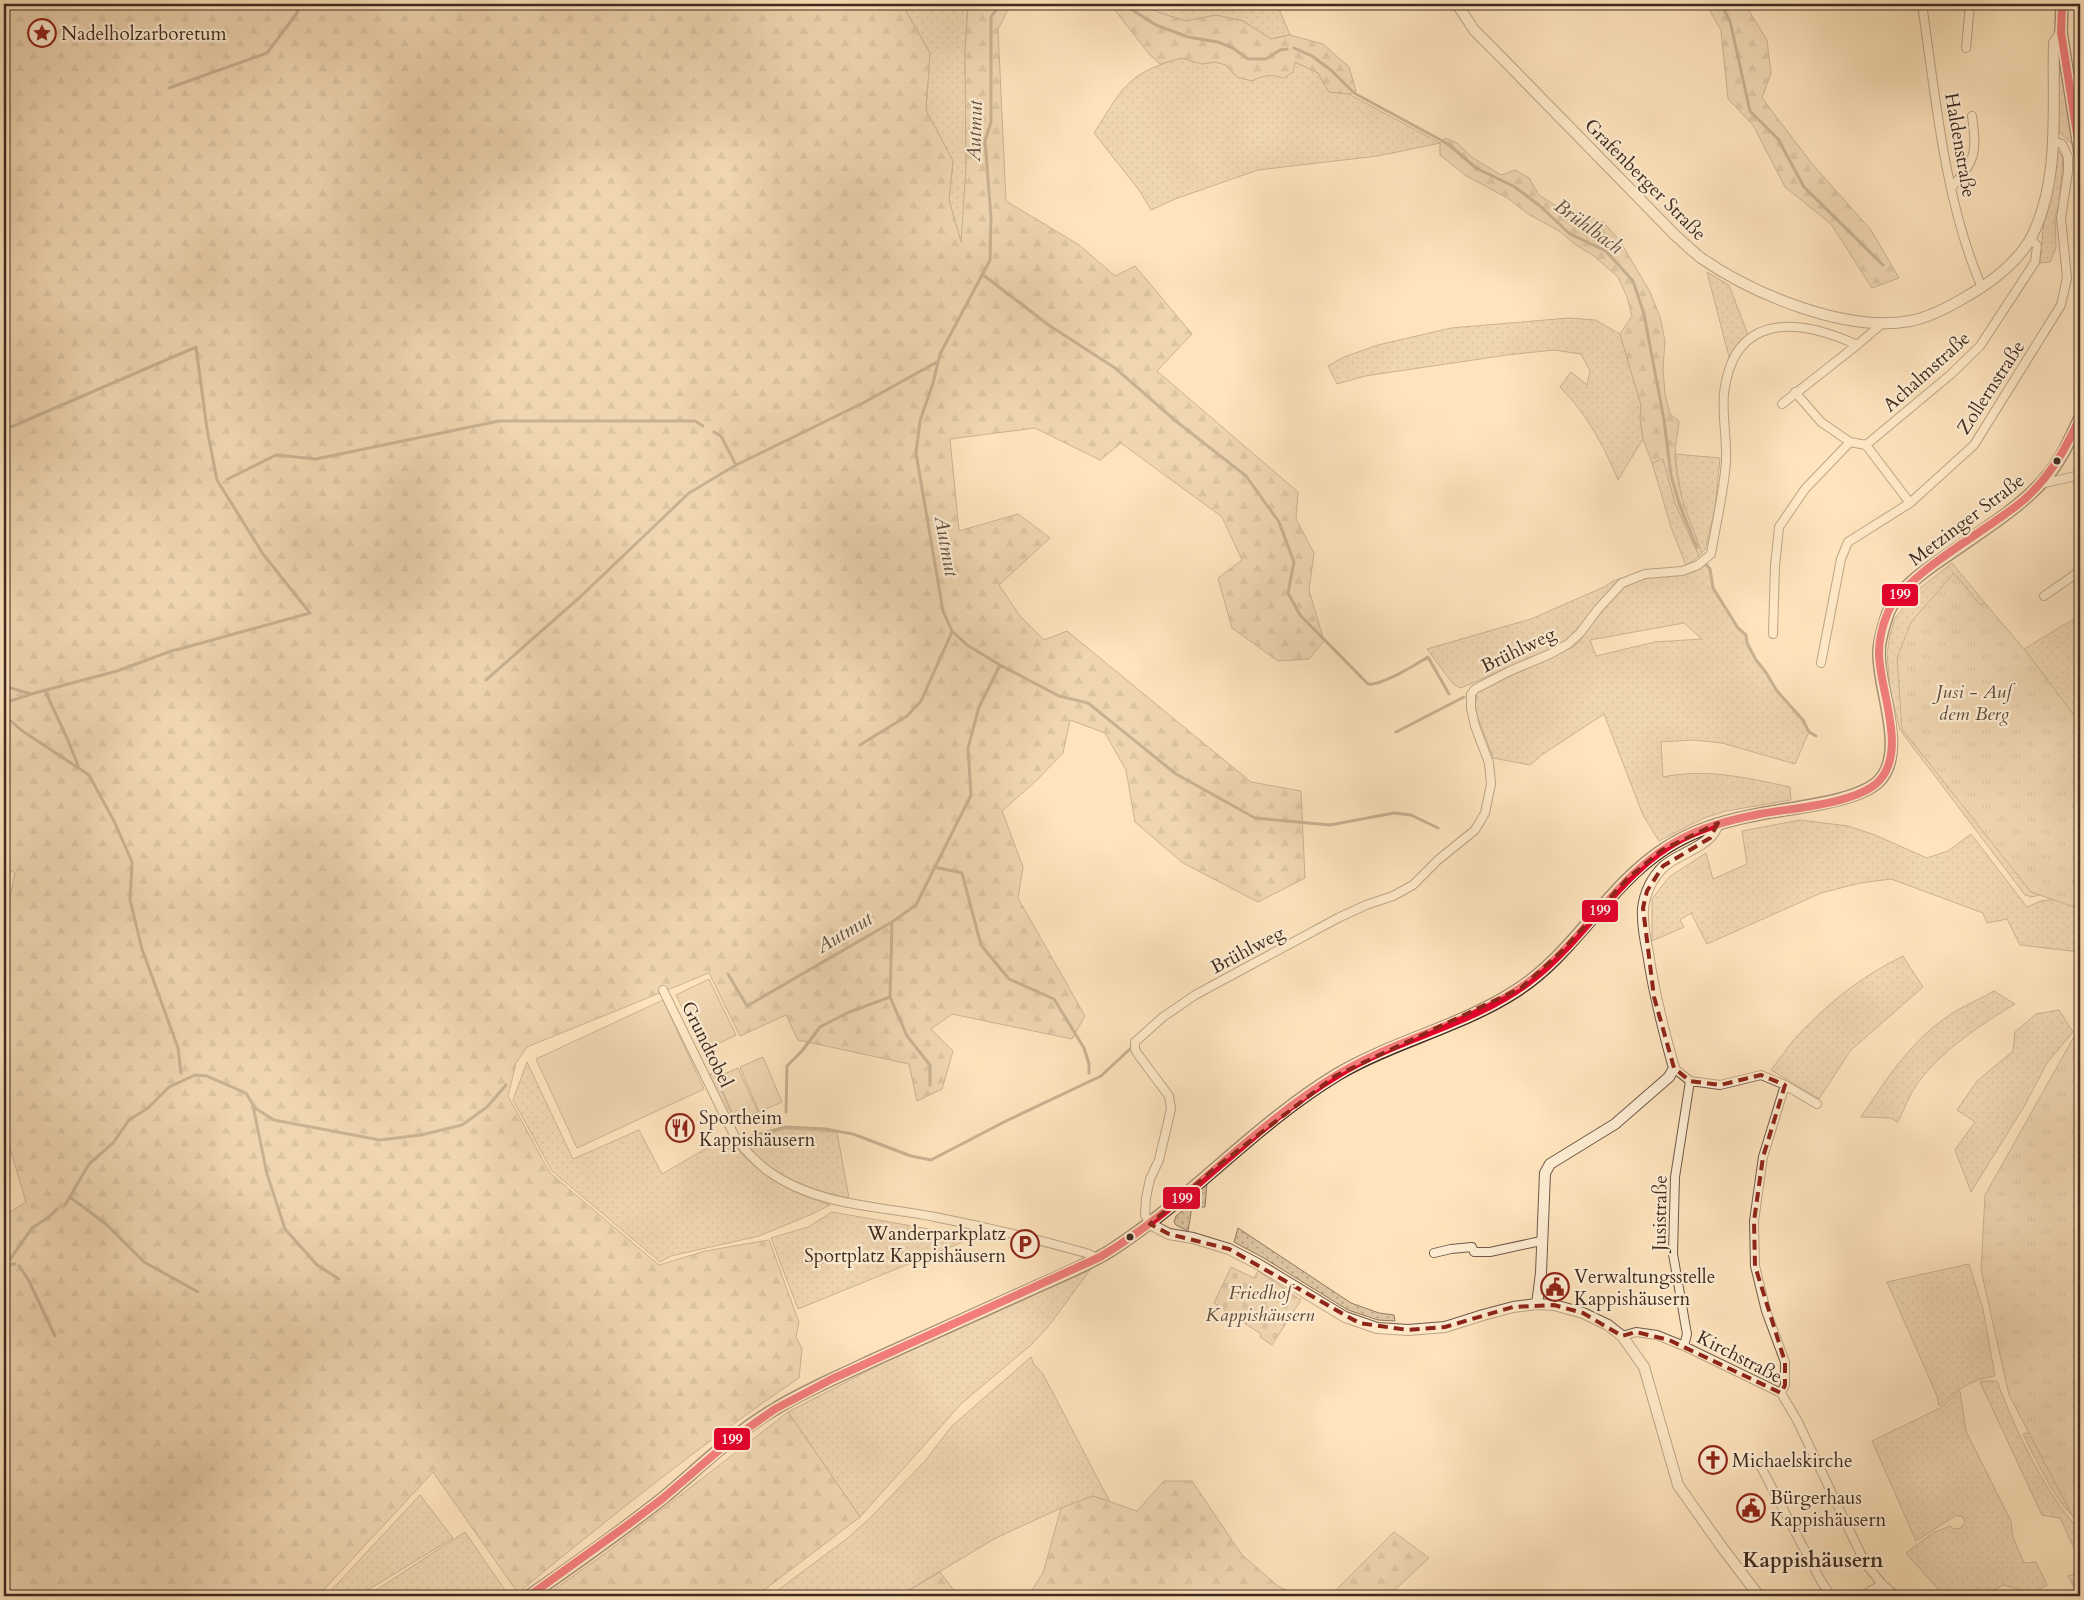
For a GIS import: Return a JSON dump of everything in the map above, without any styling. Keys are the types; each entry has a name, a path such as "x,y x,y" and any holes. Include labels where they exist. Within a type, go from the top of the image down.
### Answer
{"main road":[{"path":"2062,4 2061,32 2077,114 2080,153"},
{"name":"Metzinger Straße","path":"529,1596 658,1502 743,1430 773,1409 828,1381 1095,1260 1150,1224 1190,1192 1222,1162 1335,1076 1382,1053 1498,1002 1521,988 1544,969 1580,933 1610,897 1646,862 1680,839 1718,823 1829,801 1864,792 1883,777 1891,756 1891,739 1878,652 1882,631 1891,606 1911,582 2008,511 2041,484 2060,461 2080,418"}],"street":[{"name":"Grafenberger Straße","path":"1458,4 1474,30 1494,52 1675,235 1700,257 1754,288 1799,307 1852,320 1884,322 1910,321 1933,314 1982,288 1999,275 2031,238 2040,216 2046,190 2052,141 2054,42 2061,32"},
{"name":"Haldenstraße","path":"1922,4 1951,188 1968,256 1982,288"},
{"path":"1966,48 1970,4"},
{"path":"1951,188 1966,171 1976,147 1972,116"},
{"name":"Zollernstraße","path":"1821,663 1841,559 1848,542 1910,503 1974,446 2061,305 2067,278 2061,218 2068,172 2068,157 2062,144 2052,141"},
{"name":"Achalmstraße","path":"1866,446 1950,375 1980,346 2035,262 2037,246 2031,238"},
{"path":"1782,404 1884,322"},
{"name":"Brühlweg","path":"1150,1224 1145,1215 1146,1198 1171,1109 1169,1096 1137,1053 1135,1049 1136,1042 1163,1017 1195,995 1338,918 1366,904 1393,896 1413,885 1438,860 1475,830 1484,814 1491,784 1489,763 1474,726 1471,694 1475,689 1568,644 1580,633 1598,609 1622,584 1645,574 1682,571 1698,565 1711,554 1725,468 1724,392 1730,368 1738,351 1754,334 1770,328 1781,327 1820,331 1837,335 1857,344"},
{"path":"1795,392 1822,422 1850,442 1866,446 1910,503"},
{"path":"1773,634 1775,566 1779,526 1805,489 1850,442"},
{"path":"2041,484 2080,475"},
{"path":"2044,596 2080,571"},
{"path":"1718,823 1716,830 1710,838 1664,866 1654,878 1647,891 1643,908 1654,997 1674,1068 1690,1081 1720,1085 1761,1075 1786,1085 1817,1104"},
{"name":"Grundtobel","path":"663,990 736,1139 752,1158 770,1172 813,1194 839,1201 986,1227 1086,1253 1093,1256 1095,1260"},
{"path":"1537,1304 1541,1273 1545,1173 1550,1164 1615,1124 1669,1078 1674,1068"},
{"name":"Jusistraße","path":"1684,1346 1687,1334 1673,1254 1674,1201 1675,1177 1690,1081"},
{"path":"1781,1393 1785,1385 1785,1362 1766,1311 1755,1266 1754,1221 1763,1157 1786,1085"},
{"path":"1150,1224 1169,1234 1193,1238 1229,1249 1258,1264 1345,1317 1377,1328 1408,1330 1445,1327 1498,1311 1537,1304 1554,1305 1583,1313 1608,1325 1622,1336 1644,1367 1678,1485 1759,1596"},
{"path":"1434,1253 1472,1247 1474,1252 1490,1252 1541,1241"},
{"name":"Kirchstraße","path":"1622,1336 1636,1332 1657,1335 1781,1393 1797,1420 1865,1562 1882,1584 1896,1596"},
{"path":"1761,1467 1821,1581 1832,1596"},
{"path":"1863,1596 1882,1584"}],"highlighted area":[{"path":"1718,823 1710,838 1663,866 1647,891 1643,908 1654,997 1674,1068 1690,1081 1720,1085 1761,1075 1785,1085 1763,1157 1754,1221 1755,1266 1785,1362 1785,1385 1781,1393 1669,1340 1636,1332 1622,1336 1583,1313 1554,1305 1513,1307 1445,1327 1408,1330 1359,1323 1229,1249 1169,1234 1150,1224 1215,1168 1335,1076 1521,988 1562,951 1627,879 1662,850"}],"green space":[{"path":"4,4 902,4 930,53 926,110 953,161 949,200 961,242 966,168 965,50 968,4 1011,4 998,29 1006,201 1079,245 1115,276 1135,266 1192,334 1157,371 1298,492 1296,519 1314,553 1309,590 1324,641 1309,659 1278,661 1232,628 1218,578 1242,560 1222,517 1121,443 1100,460 1035,428 950,439 959,531 1018,514 1050,538 999,585 1020,616 1044,640 1067,631 1251,782 1301,791 1305,878 1258,902 1183,863 1135,822 1126,770 1105,733 1070,720 1063,753 1036,781 1002,811 1023,867 1018,898 1085,1016 1072,1039 952,1014 931,1029 953,1051 942,1089 917,1101 909,1064 798,1040 786,1015 740,1036 709,973 527,1047 516,1063 508,1096 550,1173 659,1265 705,1251 769,1240 799,1322 796,1337 802,1349 799,1378 656,1482 518,1593 433,1472 318,1596 4,1596 4,1216 26,1202 4,1128 4,927 15,873 4,867"},
{"path":"902,4 968,4 965,50 966,168 962,244 949,200 953,161 926,110 930,53"},
{"path":"1110,4 1141,4 1157,12 1186,21 1216,15 1243,21 1271,39 1290,35 1323,44 1349,67 1356,91 1349,94 1329,92 1318,73 1295,62 1293,72 1284,78 1268,76 1252,81 1237,77 1226,65 1215,62 1202,64 1182,58 1160,64 1150,55"},
{"path":"1141,4 1277,4 1290,35 1271,39 1243,21 1216,15 1186,21 1157,12"},
{"path":"1706,4 1745,4 1767,40 1771,73 1762,98 1813,165 1871,230 1899,278 1872,288 1831,224 1785,187 1753,125 1728,99 1721,30"},
{"path":"2059,55 2074,143 2071,143 2059,132"},
{"path":"1182,58 1202,64 1215,62 1226,65 1237,77 1252,81 1264,75 1271,75 1295,62 1318,73 1329,92 1349,94 1440,143 1378,156 1258,170 1175,199 1151,210 1139,190 1094,133 1120,93 1137,76"},
{"path":"1445,138 1457,143 1473,158 1501,175 1515,170 1529,178 1539,195 1561,209 1584,214 1604,223 1620,241 1650,292 1660,317 1665,341 1663,368 1665,394 1670,414 1679,421 1675,447 1676,469 1684,506 1702,553 1699,556 1675,503 1663,459 1652,463 1643,439 1640,418 1641,405 1620,334 1632,316 1627,297 1618,277 1594,256 1576,245 1559,231 1528,214 1509,199 1465,175 1440,155 1440,143"},
{"path":"2058,151 2063,160 2059,206 2055,216 2056,248 2050,262 2040,263 2044,221"},
{"path":"1707,272 1729,285 1748,335 1729,357"},
{"path":"1569,318 1595,320 1620,334 1641,405 1640,418 1643,439 1618,480 1607,455 1587,419 1560,387 1571,372 1587,385 1590,371 1581,354 1554,350 1507,355 1365,376 1337,384 1328,366 1344,357 1378,345 1451,328"},
{"path":"1675,454 1720,458 1715,509 1705,550 1702,553 1682,502"},
{"path":"1663,458 1675,503 1699,556 1686,566 1671,527 1652,463"},
{"path":"1952,563 1985,603 1981,605 2080,743 2080,952 2020,945 2007,919 1987,923 1983,913 1891,879 1860,883 1821,893 1707,944 1691,913 1680,920 1684,927 1652,941 1652,899 1669,877 1706,853 1713,879 1747,864 1742,831 1800,820 1848,826 1875,835 1927,858 1948,851 1971,834 2027,907 2041,901 2063,898 2047,893 2032,897 2025,895 1900,730 1890,689 1887,654 1895,618 1915,592"},
{"path":"1706,564 1710,569 1713,588 1738,628 1746,635 1747,643 1756,660 1777,691 1803,720 1809,732 1795,764 1722,743 1694,740 1661,742 1663,777 1679,774 1727,775 1790,787 1791,800 1726,811 1704,818 1659,841 1643,815 1604,714 1543,754 1530,765 1493,758 1475,710 1477,691 1573,647 1581,640 1598,613 1624,586 1645,578 1681,574","holes":["1684,623 1702,639 1655,642 1596,656 1590,640"]},
{"name":"Jusi - Auf dem Berg","path":"1954,573 1980,605 1985,603 2024,649 2080,723 2080,909 2031,892 1902,729 1897,658 1911,622"},
{"path":"1626,577 1580,629 1564,643 1461,688 1454,685 1427,649 1531,619 1604,587 1613,581"},
{"path":"2080,615 2080,723 2024,649"},
{"path":"1903,956 1923,987 1851,1050 1819,1099 1771,1070 1796,1038 1827,1007 1863,979"},
{"path":"709,979 736,1035 703,1051 676,995"},
{"path":"1994,991 2015,1004 1975,1030 1938,1060 1914,1088 1898,1122 1890,1118 1861,1117 1914,1045 1941,1021"},
{"path":"663,1000 704,1089 577,1148 536,1059"},
{"path":"2059,1010 2073,1032 2047,1063 2025,1105 1971,1192 1955,1150 1975,1122 1957,1110 1977,1081 2013,1051 2015,1032 2036,1014"},
{"path":"2080,1026 2080,1530 2009,1395 1981,1270 1985,1195"},
{"path":"763,1057 782,1102 759,1112 740,1067"},
{"path":"527,1062 573,1159 639,1130 662,1174 728,1136 733,1145 745,1157 775,1181 795,1192 830,1205 759,1236 671,1256 660,1262 552,1171 513,1100"},
{"path":"738,1068 758,1112 736,1122 717,1077"},
{"path":"711,1073 714,1074 735,1124 733,1124 710,1076"},
{"path":"785,1129 837,1132 849,1198 834,1195 790,1179 764,1162 743,1140"},
{"path":"1207,1182 1205,1207 1192,1207 1188,1231 1176,1225 1174,1222 1176,1216 1187,1207 1189,1209 1193,1205 1192,1203 1198,1190"},
{"path":"832,1212 975,1237 798,1309 771,1238 808,1227"},
{"path":"1238,1228 1351,1303 1379,1313 1394,1315 1395,1321 1378,1320 1348,1310 1234,1242"},
{"path":"1969,1264 1983,1309 1995,1376 1964,1386 1939,1406 1937,1396 1887,1282"},
{"name":"Friedhof Kappishäusern","path":"1231,1267 1254,1278 1258,1271 1301,1300 1272,1345 1260,1337 1261,1334 1214,1303"},
{"path":"1090,1270 1048,1327 1031,1345 962,1403 860,1517 788,1412 883,1363"},
{"path":"1031,1357 1034,1364 1043,1374 1110,1502 1093,1496 1061,1508 994,1539 899,1596 770,1596 849,1537 870,1518 925,1461 952,1426"},
{"path":"1997,1381 2021,1439 2043,1479 2054,1498 2079,1529 2080,1561 2060,1518 2042,1515 1980,1382"},
{"path":"1960,1391 1966,1431 2011,1521 2013,1537 2024,1563 2036,1562 2047,1585 2026,1596 2020,1596 2021,1590 2003,1585 1988,1594 1988,1596 1944,1596 1906,1553 1933,1533 1950,1526 1954,1529 1961,1528 1965,1522 1962,1516 1955,1516 1916,1541 1872,1441 1940,1408"},
{"path":"788,1412 860,1517 756,1596 545,1596 607,1552"},
{"path":"2061,1425 2075,1518 2060,1502 2053,1491 2023,1434"},
{"path":"1164,1481 1192,1481 1242,1555 1279,1587 1301,1596 1028,1596 1043,1573 1061,1508 1093,1496 1137,1511"},
{"path":"420,1495 453,1538 358,1596 326,1596"},
{"path":"465,1532 509,1596 365,1596 376,1590"},
{"path":"1394,1532 1429,1558 1388,1596 1330,1596"},
{"path":"940,1572 958,1596 899,1596"},
{"path":"2080,1573 2080,1596 2079,1596 2068,1576"}],"waterway":[{"path":"169,88 267,53 297,13 299,4"},
{"name":"Autmut","path":"728,974 747,1006 892,922 916,905 971,795 968,748 979,707 1000,665 967,645 952,631 943,611 916,453 920,421 933,383 940,354 990,260 991,217 985,141 991,122 991,17 1000,4"},
{"path":"1123,4 1156,25 1188,37 1218,42 1233,48 1248,59 1266,59 1280,50 1287,49"},
{"path":"1721,4 1730,21 1750,111 1778,139 1804,187 1883,265"},
{"name":"Brühlbach","path":"1294,48 1312,56 1332,71 1354,93 1448,144 1476,168 1515,187 1540,206 1570,234 1606,251 1633,281 1644,314 1664,420 1671,475 1680,506 1697,548"},
{"path":"982,274 1050,326 1115,368 1177,422 1246,476 1279,522 1294,562 1288,593 1300,615 1368,684 1374,684 1390,678 1428,657 1449,694"},
{"path":"4,430 196,347 207,429 217,480 263,554 310,613 176,650"},
{"path":"486,680 579,598 689,493 736,465 863,403 937,362"},
{"path":"228,479 276,455 316,459 499,421 695,421 703,426"},
{"path":"714,432 721,436 736,465"},
{"path":"1701,566 1706,564 1710,569 1713,588 1738,628 1746,635 1747,643 1756,660 1777,691 1803,720 1809,732 1816,736"},
{"path":"860,745 907,716 921,701 952,632"},
{"path":"4,686 31,694 117,671 174,650"},
{"path":"1000,665 1059,696 1088,703 1176,774 1255,818 1330,825 1394,813 1411,815 1438,828"},
{"path":"46,693 79,768"},
{"path":"4,703 29,695"},
{"path":"1396,732 1464,697"},
{"path":"4,715 21,730 89,775 114,821 132,862 130,900 142,949 178,1048 181,1073"},
{"path":"934,867 962,873 981,945 1009,979 1054,999 1084,1048 1089,1064 1089,1073"},
{"path":"892,922 890,997 907,1036 930,1065 930,1085"},
{"path":"786,1112 787,1066 802,1051 820,1027 847,1013 890,997"},
{"path":"744,1138 786,1127 825,1129 853,1134 911,1156 931,1160 1006,1121 1101,1076 1132,1049"},
{"path":"65,1205 89,1164 113,1143 129,1120 148,1108 169,1087 195,1075 207,1076 246,1093 255,1108 274,1120 380,1140 421,1135 462,1125 487,1107 506,1085"},
{"path":"253,1106 267,1174 285,1229 317,1265 339,1279"},
{"path":"70,1197 106,1224 144,1262 198,1292"},
{"path":"4,1268 32,1228 49,1217 57,1209"},
{"path":"7,1265 15,1264"},
{"path":"19,1266 28,1279 55,1336"}],"transit line":[{"name":"199","path":"2062,4 2061,32 2080,153"},
{"name":"199","path":"529,1596 662,1499 731,1440 775,1409 832,1379 1100,1257 1131,1237 1161,1214 1276,1118 1337,1075 1386,1050 1488,1007 1512,993 1535,977 1554,960 1622,886 1659,852 1700,830 1760,814 1840,800 1869,789 1879,781 1887,768 1891,753 1890,719 1879,653 1884,622 1888,612 1898,597 1913,581 1931,566 2011,510 2035,489 2057,461 2080,418"}],"place":[{"name":"Nadelholzarboretum","path":"42,33"},
{"name":"Sportheim Kappishäusern","path":"680,1128"},
{"name":"Wanderparkplatz Sportplatz Kappishäusern","path":"1025,1244"},
{"name":"Verwaltungsstelle Kappishäusern","path":"1555,1287"},
{"name":"Michaelskirche","path":"1713,1460"},
{"name":"Bürgerhaus Kappishäusern","path":"1751,1508"}],"district":[{"name":"Kappishäusern","path":"1813,1560"}]}
